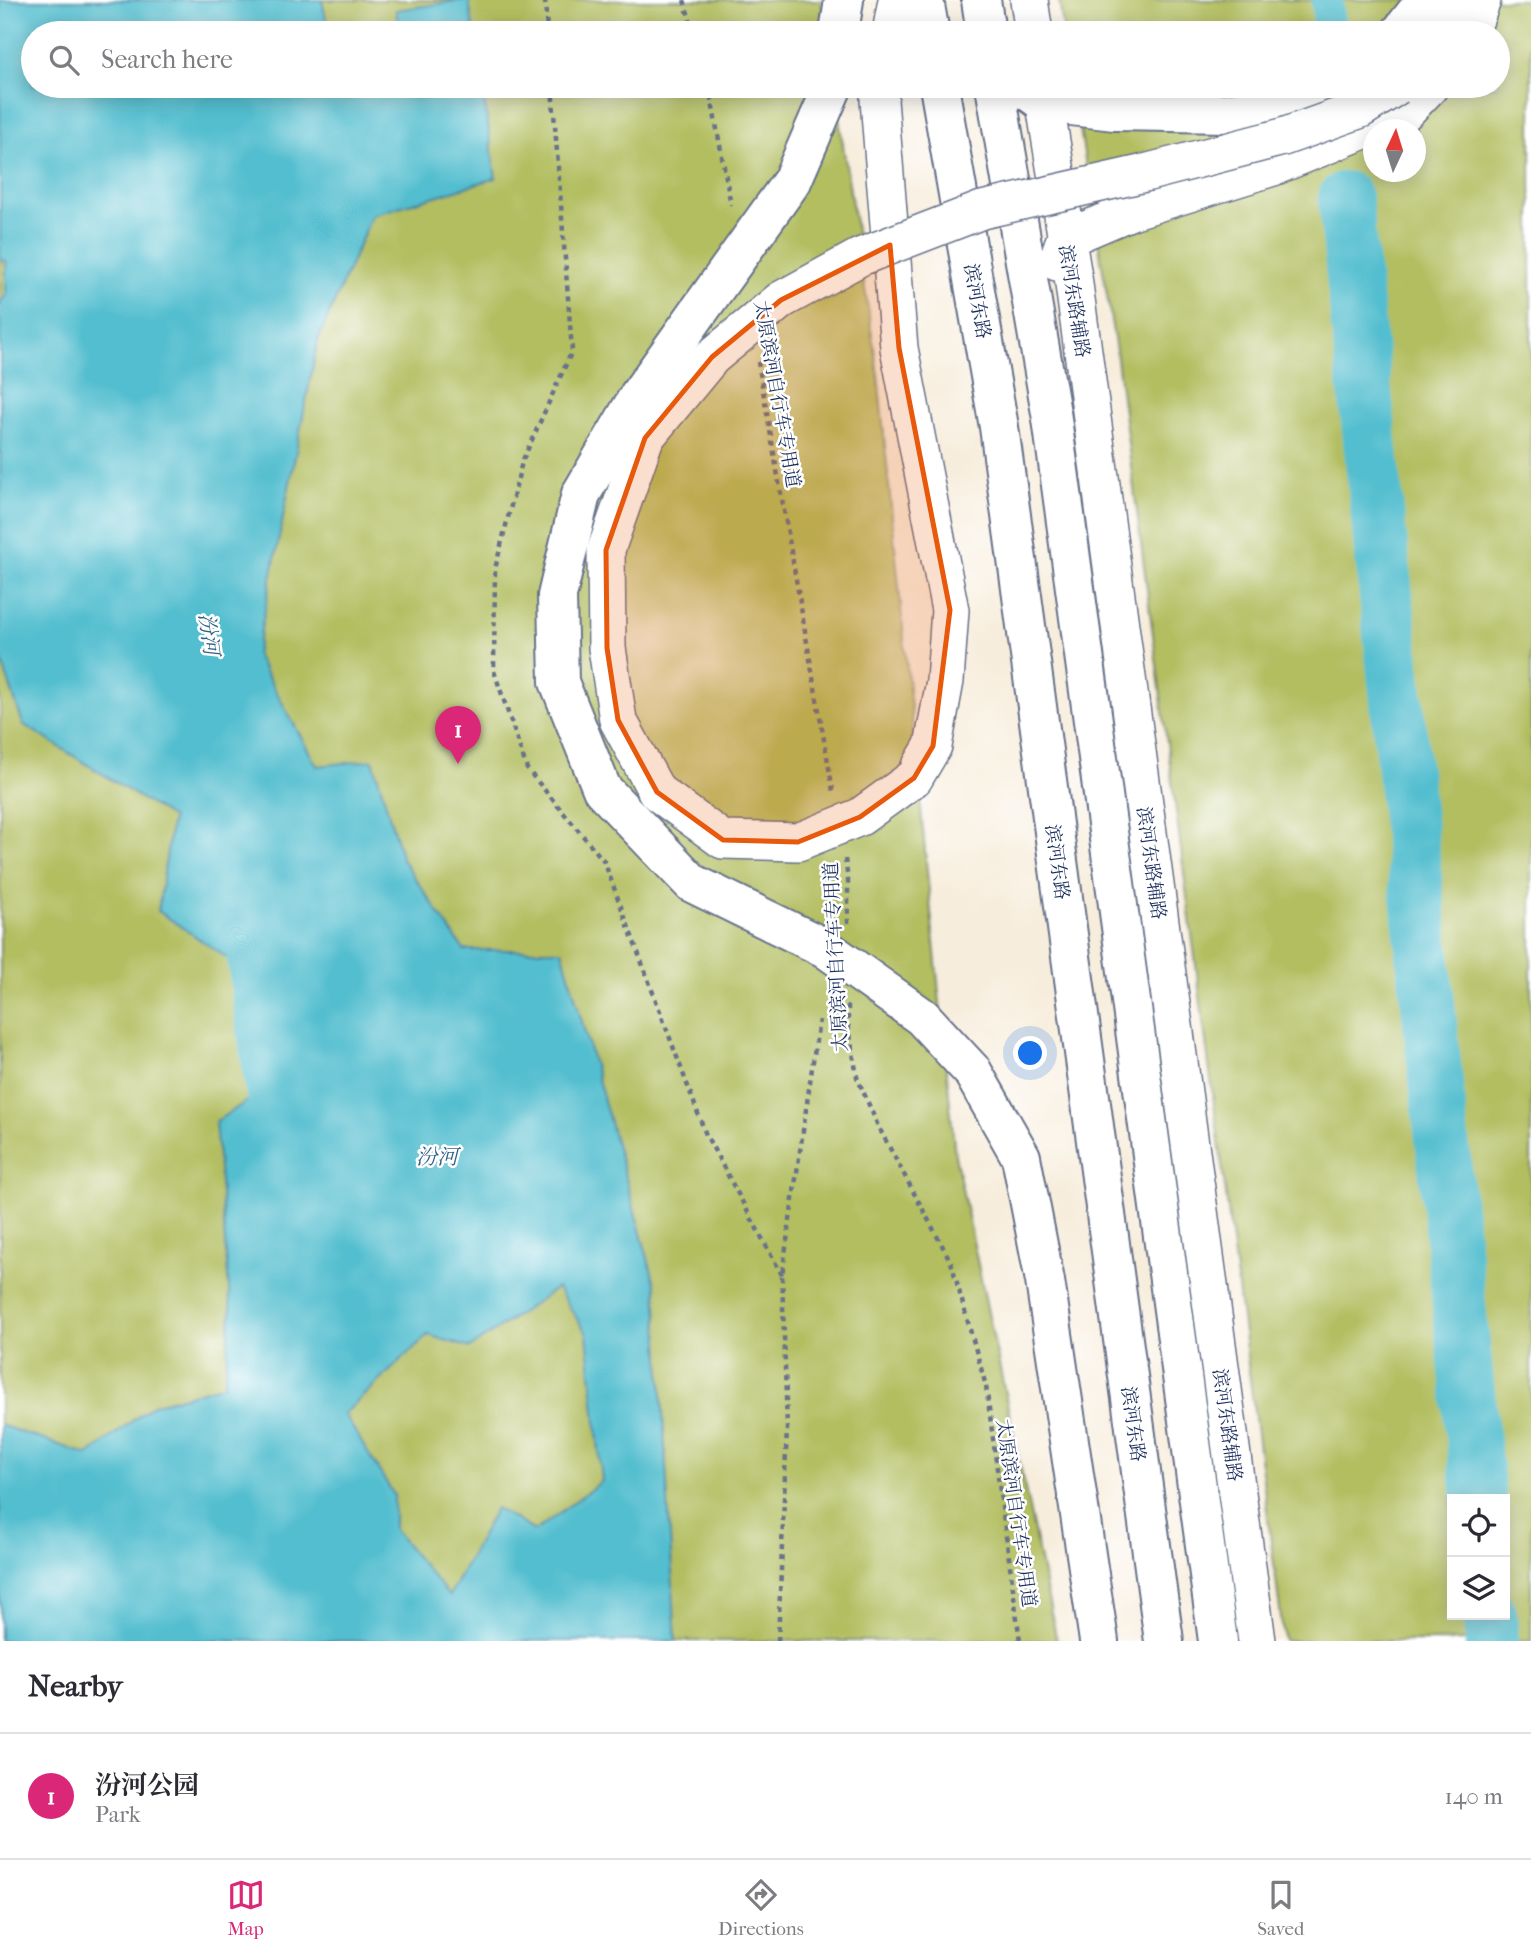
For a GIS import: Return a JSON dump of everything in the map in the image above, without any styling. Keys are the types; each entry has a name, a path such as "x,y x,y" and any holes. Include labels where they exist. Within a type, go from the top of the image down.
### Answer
{"highway":[{"path":"841,21 844,0"},
{"path":"924,0 928,21"},
{"path":"981,0 984,21"},
{"path":"1409,21 1426,0"},
{"path":"827,98 792,181 639,395 581,494 557,596 559,682 602,789 692,883 825,948 922,1017 972,1071 1021,1157 1045,1281 1099,1641"},
{"name":"滨河东路","path":"941,98 999,428 1164,1641"},
{"path":"997,98 1056,447 1218,1641"},
{"path":"1064,98 1115,111 1226,113 1315,98"}],"main road":[{"path":"893,21 897,0"},
{"path":"1029,0 1032,21"},
{"path":"1446,21 1452,14 1455,0"},
{"path":"1474,21 1482,0"},
{"path":"878,98 878,100 890,245 899,348 950,610 945,681 933,746 914,778 860,817 799,842 723,840 657,792 618,720 607,648 606,550 645,438 712,357 781,300 860,257 890,245 982,210 1283,138 1362,109 1379,98"},
{"name":"滨河东路辅路","path":"1037,98 1077,305 1257,1641"},
{"path":"1035,322 1065,239 1131,211 1273,167 1404,114 1419,98"}],"path":[{"path":"545,0 546,21"},
{"path":"684,0 690,21"},
{"path":"711,98 731,207"},
{"name":"太原滨河自行车专用道","path":"757,356 834,799"},
{"name":"太原滨河自行车专用道","path":"844,853 848,880 848,931"},
{"name":"太原滨河自行车专用道","path":"848,996 848,1022 857,1077 878,1126 951,1262 986,1386 1020,1641"},
{"path":"778,1641 787,1428 782,1275 820,1020"}],"highlighted area":[{"path":"890,245 899,348 950,610 933,746 914,778 860,817 798,842 723,840 657,792 618,720 607,648 606,550 645,438 712,357 781,300"}],"green space":[{"path":"0,0 821,0 824,21 21,21 21,98 836,98 878,374 955,1155 1057,1641 0,1641"},
{"path":"1059,0 1531,0 1531,1641 1284,1641 1116,351 1075,98 1510,98 1510,21 1062,21"}],"water":[{"name":"汾河","path":"0,0 322,0 326,21 21,21 21,98 484,98 496,178 372,215 318,340 256,655 317,766 373,760 402,859 464,950 562,950 656,1287 676,1641 0,1641 0,1425 88,1455 153,1405 224,1385 231,1314 215,1122 278,1081 277,992 158,911 172,818 23,724 0,656 0,303 6,295 6,261 0,260","holes":["557,1288 587,1334 602,1481 535,1531 496,1508 449,1596 394,1530 394,1495 344,1414 428,1335 470,1348"]},
{"path":"469,0 472,21 397,21 396,10"}],"waterway":[{"path":"1327,0 1329,21"},
{"path":"1345,198 1478,1494"},
{"name":"汾河","path":"246,903 282,1158"},
{"path":"1490,1620 1492,1641"}],"place":[{"name":"汾河公园","path":"458,764"}]}
